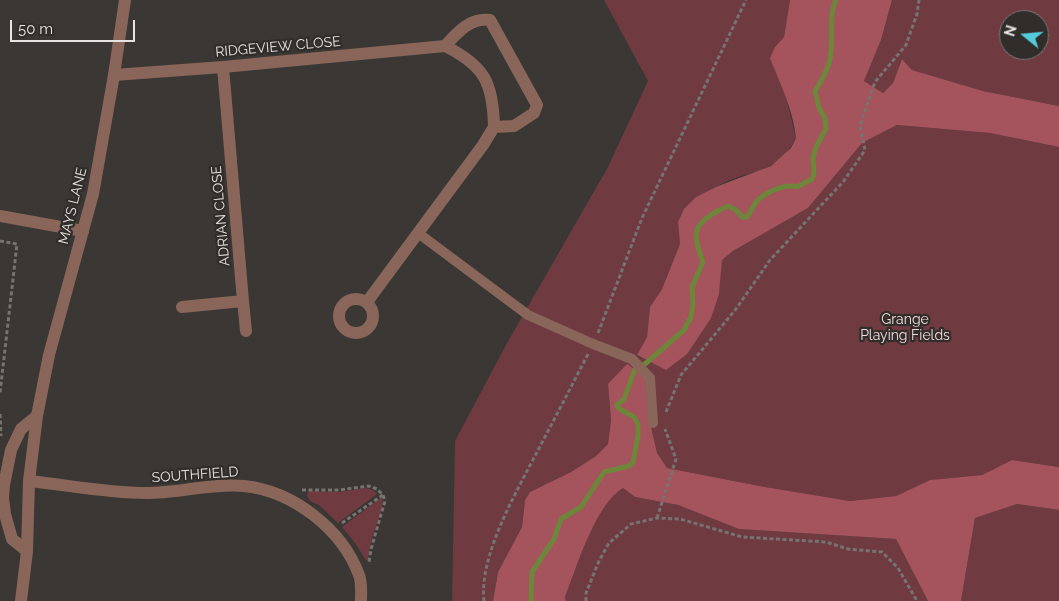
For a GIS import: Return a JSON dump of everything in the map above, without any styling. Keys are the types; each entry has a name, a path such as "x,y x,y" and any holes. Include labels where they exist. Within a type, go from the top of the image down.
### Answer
{"street":[{"name":"MAYS LANE","path":"21,601 27,551 29,481 37,416 49,355 93,194 125,0"},
{"path":"367,302 483,145 494,127 494,101 488,83 476,66 462,55 445,46 459,30 482,19 490,20 537,105 534,113 514,126 494,127"},
{"name":"RIDGEVIEW CLOSE","path":"114,75 223,67 445,46"},
{"name":"ADRIAN CLOSE","path":"223,67 246,331"},
{"path":"0,216 84,231"},
{"path":"182,307 243,301"},
{"path":"27,551 12,538 5,514 3,498 11,450 21,428 37,416"},
{"name":"SOUTHFIELD","path":"29,481 147,493 243,486 266,490 290,500 312,514 348,551 360,576 362,601"}],"lane":[{"path":"418,233 528,315 632,359 650,378 657,422"}],"path":[{"path":"484,601 483,594 487,561 507,510 593,344 642,218 746,0"},
{"path":"666,412 682,375 736,309 770,260 843,182 866,150 860,125 876,82 906,46 917,14 919,0"},
{"path":"0,241 17,244 0,394"},
{"path":"657,422 676,458 658,518"},
{"path":"290,500 303,490 339,490 369,486 377,489 383,495 385,501 371,549 368,568 360,576"},
{"path":"331,532 383,495"},
{"path":"586,601 586,593 609,543 631,524 658,518 680,519 742,537 826,542 848,549 882,552 898,568 917,601"}],"green space":[{"name":"Grange Playing Fields","path":"604,0 790,0 784,37 775,47 774,68 787,101 796,138 789,150 780,159 762,169 730,180 714,188 678,222 680,244 662,289 650,307 647,337 637,356 666,369 719,294 721,260 733,251 808,208 862,143 897,125 990,133 1059,147 1059,467 1012,460 982,475 930,480 896,496 850,501 765,487 667,468 657,454 650,422 608,384 611,420 608,444 596,456 571,472 530,492 525,500 522,527 498,572 493,601 452,601 455,441 507,343 608,167 648,81"},
{"path":"892,0 1059,0 1059,106 983,91 912,70 902,59 893,83 883,93 864,81 881,40"},
{"path":"366,488 373,490 377,494 338,523 319,505 310,501 307,495 309,491 339,492"},
{"path":"623,488 635,497 678,505 739,529 896,539 928,601 566,601 565,597 575,570 596,522 613,496"},
{"path":"382,497 381,510 368,560 366,560 342,527"},
{"path":"1017,504 1059,510 1059,601 961,601 975,518"}],"shaded area":[{"path":"790,0 892,0 881,40 864,81 883,93 893,83 902,59 912,70 983,91 1059,106 1059,147 990,133 897,125 862,143 808,208 733,251 722,260 719,294 711,318 687,354 666,370 637,355 647,337 650,307 662,289 680,244 678,222 684,209 696,197 718,186 771,166 791,148 796,138 789,107 770,58 775,47 784,37"},
{"path":"627,364 645,377 650,422 657,453 667,468 850,501 896,496 930,480 982,475 1012,460 1059,467 1059,510 1017,504 975,518 961,601 928,601 896,539 739,529 678,505 635,497 623,488 613,496 596,522 575,570 565,597 566,601 493,601 498,572 522,527 525,500 530,492 571,472 596,456 608,444 611,420 608,384"}],"waterway":[{"path":"531,601 532,572 554,539 561,519 581,507 604,472 629,466 633,462 638,436 638,424 634,417 618,408 617,405 624,399 635,369 645,364 684,330 691,317 693,305 692,287 703,262 696,238 699,226 710,216 728,206 736,210 742,217 747,217 756,203 766,194 782,187 797,187 812,179 814,173 813,158 816,147 826,129 825,118 819,108 815,91 829,63 832,13 836,0"}]}
